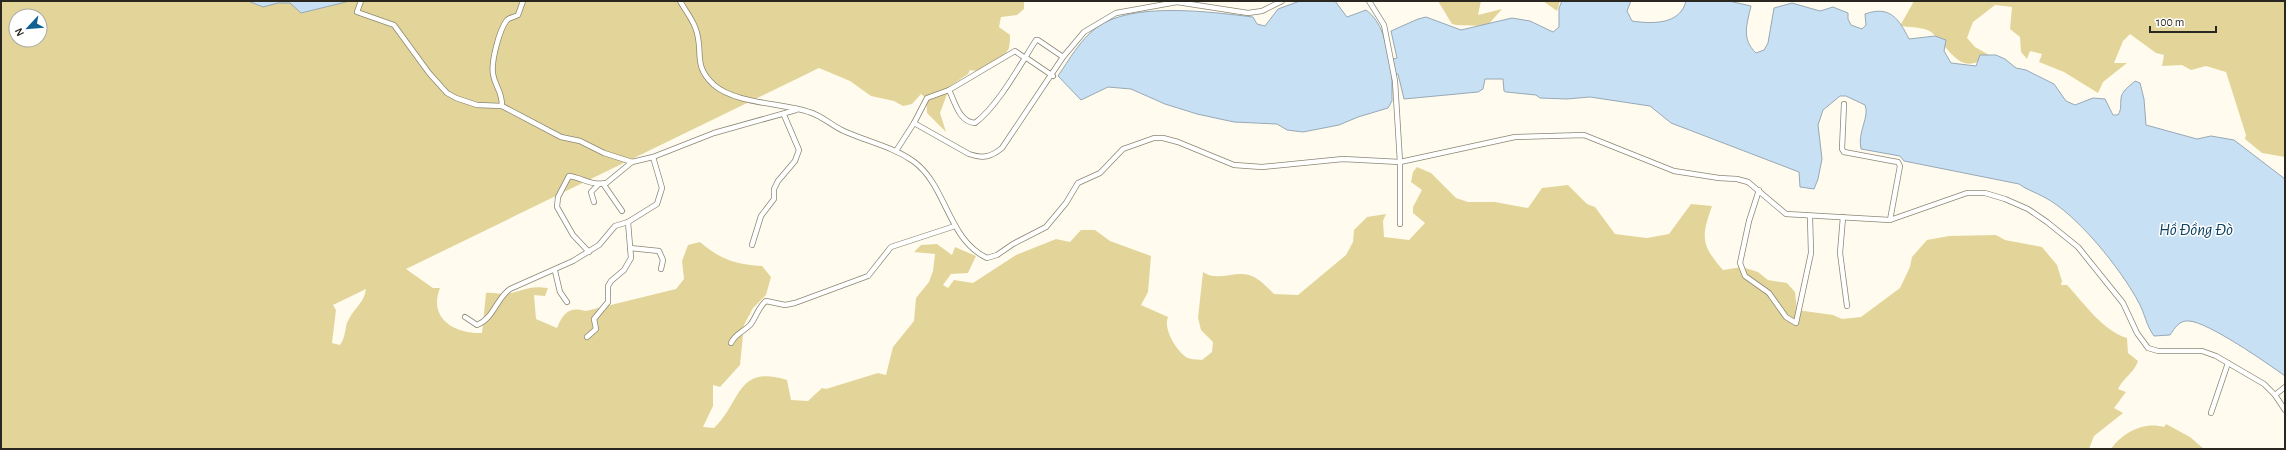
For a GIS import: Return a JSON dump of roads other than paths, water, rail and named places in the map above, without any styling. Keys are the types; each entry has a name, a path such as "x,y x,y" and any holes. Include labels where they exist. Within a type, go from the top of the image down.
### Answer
{"street":[{"path":"361,1 357,12 394,26 429,73 447,93 477,105 502,106 562,137 580,141 604,153 632,162 653,157 714,133 798,110"},
{"path":"502,106 502,94 494,78 492,65 499,37 506,22 518,15 523,1"},
{"path":"680,1 696,28 702,73 716,87 734,95 768,105 818,115 845,132 896,151 913,161 928,174 955,226 976,251 984,257 990,258 1046,227 1066,203 1078,183 1100,172 1124,149 1154,138 1163,138 1178,142 1215,158 1241,166 1285,166 1343,159 1400,162 1515,138 1584,135 1674,171 1719,178 1737,178 1748,182 1786,214 1810,217 1843,217 1890,220 1966,193 1985,193 2005,199 2041,218 2066,236 2078,247 2123,303 2137,333 2148,348 2158,351 2202,351 2228,363 2264,384 2275,395 2285,410"},
{"path":"914,123 969,154 979,158 990,156 1002,148 1053,76 1064,57 1084,32 1124,10 1177,2 1248,13 1262,11 1282,1"},
{"path":"1369,1 1384,25 1395,81 1400,162 1400,224"},
{"path":"949,90 960,114 970,123 975,123 986,112 1038,40 1064,57"},
{"path":"896,151 909,132 927,98 949,90 1014,51 1053,76"},
{"path":"1844,104 1842,149 1844,152 1892,160 1898,162 1900,166 1890,220"},
{"path":"752,244 761,216 774,199 774,189 778,181 798,156 798,150 784,115"},
{"path":"465,317 477,325 484,322 490,316 504,293 510,289 555,271 589,252 599,245 615,226 628,222 660,201 662,188 653,157"},
{"path":"589,252 573,235 562,218 557,201 569,176 582,178 592,184 605,183 621,173 632,162"},
{"path":"605,183 606,188 622,210"},
{"path":"594,202 591,192 599,184"},
{"path":"1759,190 1749,221 1740,263 1745,276 1769,294 1786,317 1796,322 1811,254 1810,217"},
{"path":"1843,217 1840,253 1847,306"},
{"path":"587,337 596,329 594,319 608,302 608,286 628,265 631,258 628,222"},
{"path":"731,343 738,334 750,325 762,304 766,301 785,304 795,303 860,280 873,272 891,247 955,226"},
{"path":"630,248 659,251 663,260 661,269"},
{"path":"555,271 560,292 567,302"},
{"path":"2211,413 2228,363"},
{"path":"2275,395 2285,387"}],"water":[{"path":"248,1 350,1 301,13 290,3 278,3 263,7"},
{"name":"Hồ Đồng Đò","path":"1300,1 1335,1 1347,17 1366,10 1372,15 1380,27 1389,60 1397,58 1391,31 1426,17 1461,30 1512,18 1530,21 1553,32 1559,27 1559,8 1562,1 1631,1 1627,11 1632,21 1648,23 1672,19 1683,9 1686,1 1729,1 1751,6 1746,31 1748,42 1756,53 1764,50 1768,43 1774,8 1792,3 1820,11 1833,7 1848,13 1848,19 1851,25 1862,29 1866,25 1865,14 1881,11 1887,13 1897,20 1909,39 1935,36 1946,40 1944,51 1951,63 1976,66 1980,55 1996,55 2005,59 2016,68 2026,70 2054,84 2066,101 2075,105 2093,98 2105,99 2113,115 2118,115 2122,94 2135,81 2140,83 2144,99 2146,125 2197,139 2211,136 2234,140 2285,179 2285,376 2223,335 2198,323 2186,321 2178,325 2170,335 2154,336 2131,289 2110,259 2084,229 2057,205 2019,184 1904,161 1900,156 1861,149 1860,143 1866,115 1865,105 1846,96 1840,96 1823,110 1818,125 1822,159 1818,179 1814,189 1800,187 1799,172 1671,123 1650,106 1590,97 1567,99 1540,98 1536,95 1506,92 1504,91 1503,79 1485,79 1483,89 1478,92 1404,99 1398,74 1392,75 1392,101 1388,108 1358,117 1339,125 1303,132 1287,130 1277,124 1234,122 1197,114 1165,104 1131,89 1108,87 1081,100 1058,76 1075,50 1090,33 1111,20 1129,14 1150,11 1194,11 1253,17 1257,24 1265,26 1278,9"}]}
